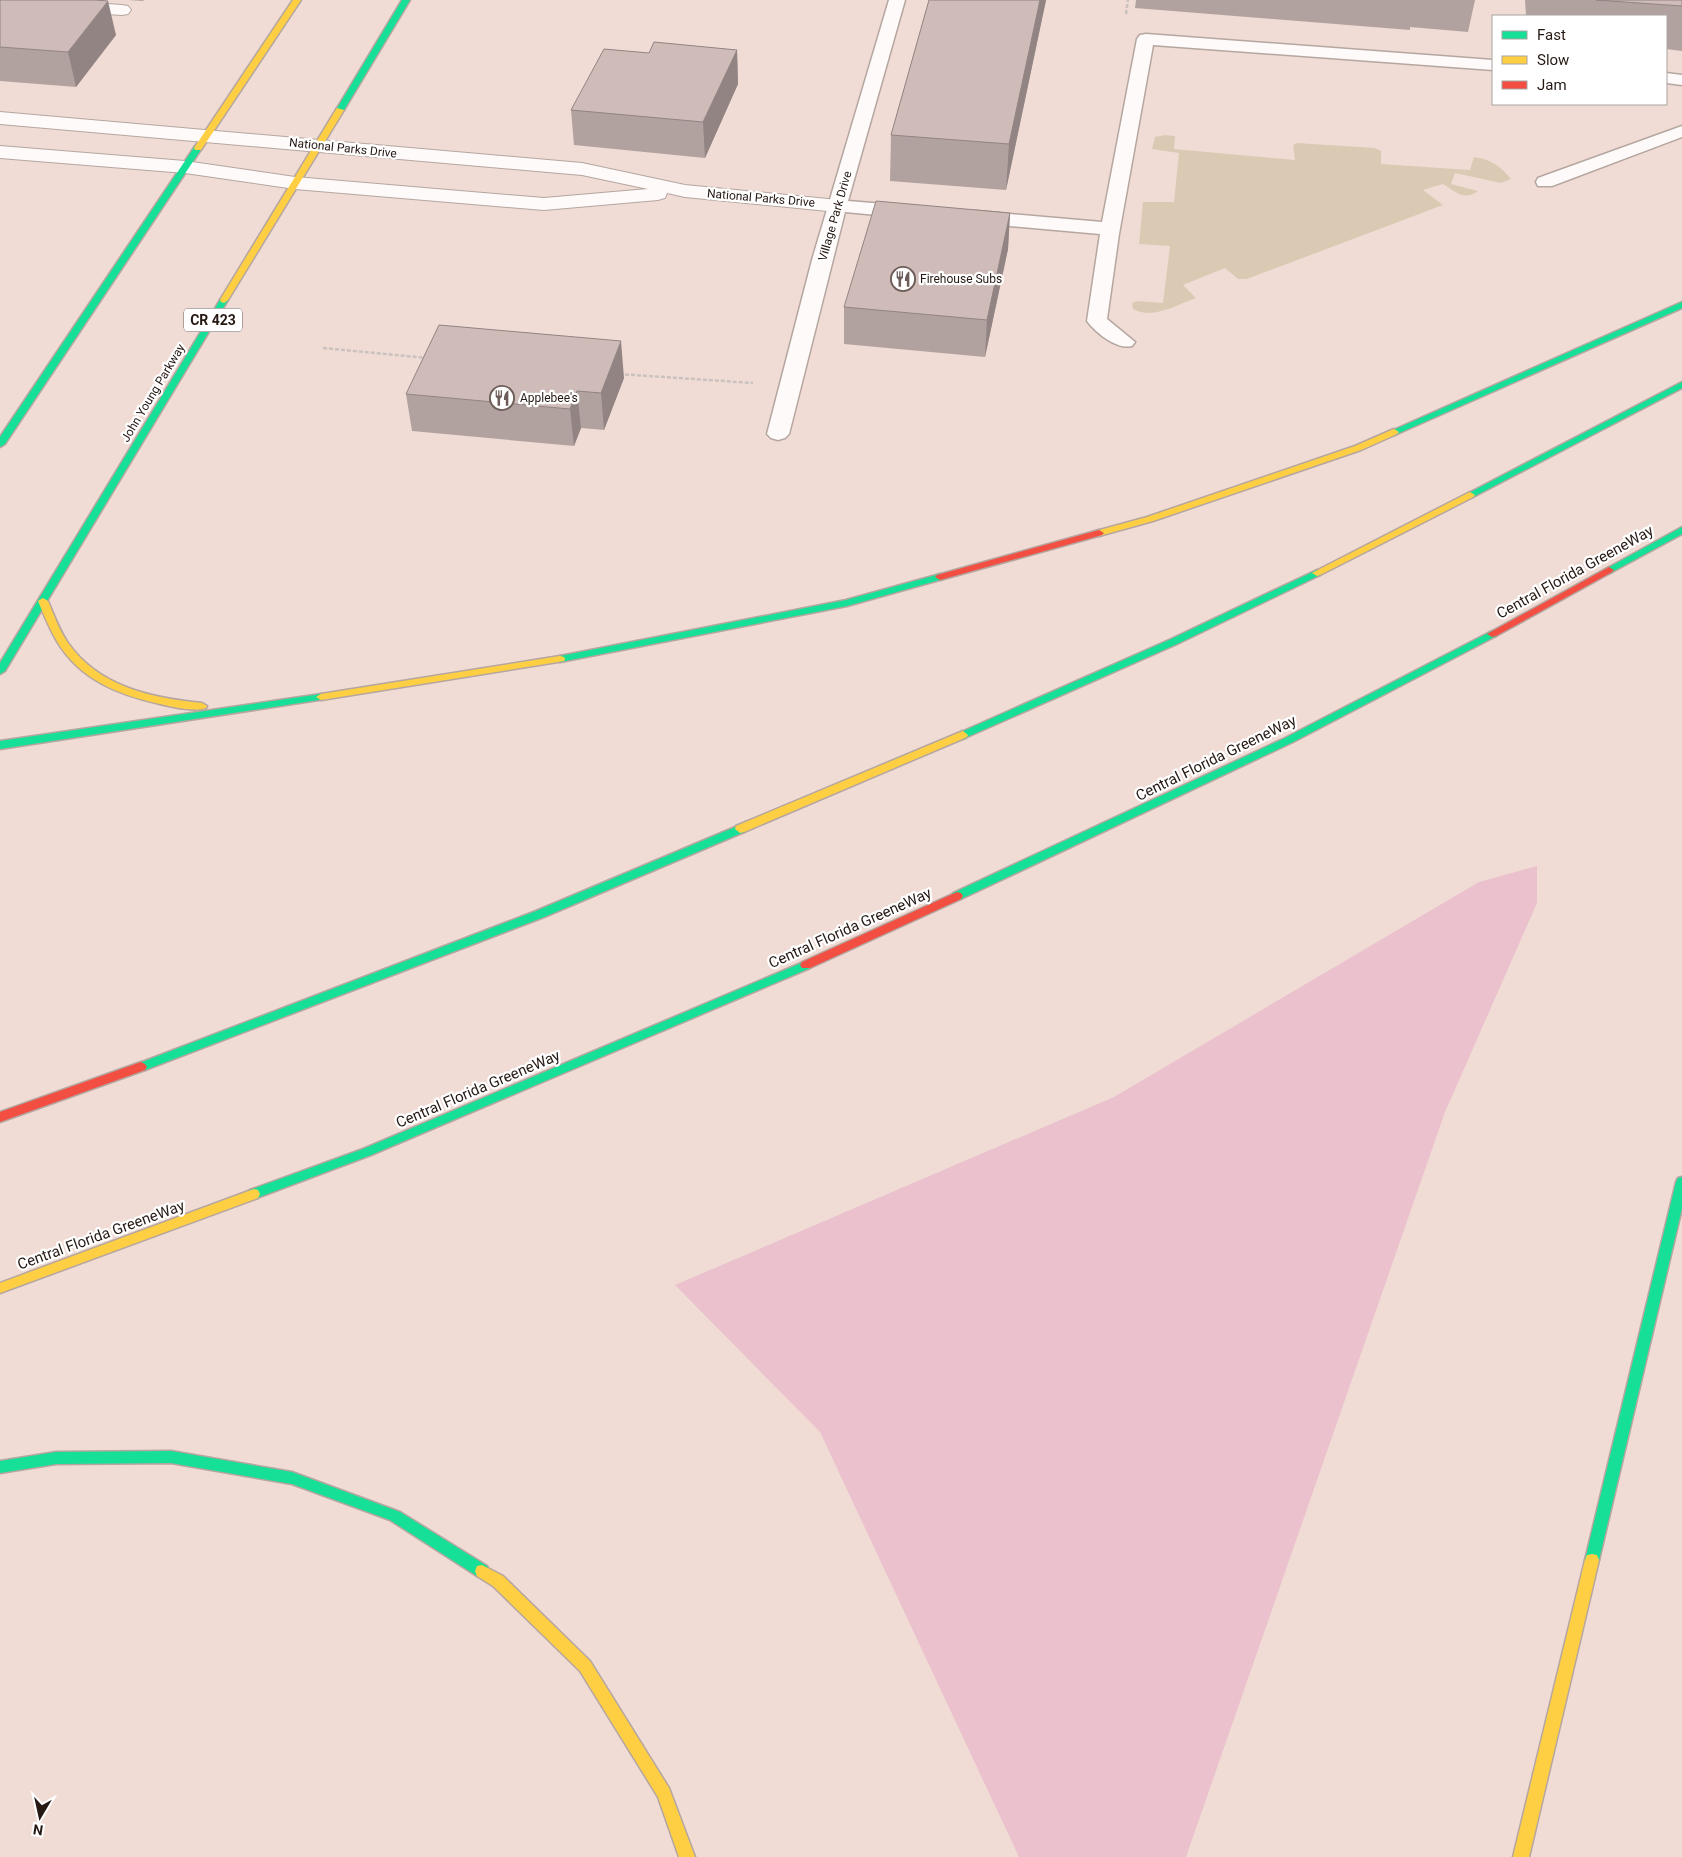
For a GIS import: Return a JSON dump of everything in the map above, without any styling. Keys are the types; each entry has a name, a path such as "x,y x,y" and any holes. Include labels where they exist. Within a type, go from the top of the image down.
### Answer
{"highway":[{"path":"0,444 297,0"},
{"name":"John Young Parkway","path":"0,671 406,0"},
{"path":"0,744 78,735 246,710 581,656 847,603 1150,520 1358,448 1682,305"},
{"path":"0,1117 72,1093 540,914 980,728 1172,642 1345,560 1682,385"},
{"name":"Central Florida GreeneWay","path":"0,1288 367,1152 629,1042 874,935 1289,740 1468,648 1682,530"},
{"path":"42,601 66,646 87,671 125,691 170,704 246,710"},
{"path":"1521,1857 1682,1182"},
{"path":"0,1466 56,1458 171,1457 292,1478 395,1516 498,1581 585,1666 664,1793 687,1857"}],"street":[{"path":"0,2 122,10"},
{"name":"National Parks Drive","path":"0,118 207,134 319,146 582,169 685,191 838,206"},
{"name":"National Parks Drive","path":"0,152 185,167 295,184 544,204 685,191"}],"lane":[{"name":"Village Park Drive","path":"778,434 838,206 897,0"},
{"path":"1125,342 1097,322 1111,229 1146,39 1492,65"},
{"path":"1667,78 1682,80"},
{"path":"1546,182 1682,131"},
{"path":"838,206 924,213"},
{"path":"954,216 1111,229"}],"path":[{"path":"324,348 432,359"},
{"path":"610,373 790,385"}],"shaded area":[{"path":"1175,136 1174,149 1295,160 1293,145 1297,143 1375,148 1381,151 1381,164 1470,170 1474,157 1485,159 1495,164 1511,179 1501,183 1455,173 1451,184 1478,191 1473,194 1464,195 1443,184 1423,190 1443,205 1247,279 1238,279 1225,268 1183,285 1196,298 1164,310 1148,313 1133,309 1132,303 1137,301 1163,303 1170,246 1139,244 1143,202 1174,202 1179,153 1152,149 1155,137"},
{"path":"1537,866 1537,903 1445,1112 1186,1857 1019,1857 820,1432 675,1285 1114,1097 1479,882"}],"building":[{"path":"0,0 108,1 68,52 0,47"},
{"path":"929,0 1040,0 1009,144 891,135"},
{"path":"1596,0 1682,0 1682,6"},
{"path":"654,42 737,50 703,122 571,110 604,49 649,53"},
{"path":"876,201 1010,213 987,320 844,307"},
{"path":"439,325 621,341 601,393 577,391 570,409 406,394"}],"traffic: fast":[{"path":"340,110 406,0"},
{"path":"0,444 198,148"},
{"path":"0,671 224,300"},
{"path":"1394,432 1682,305"},
{"path":"1470,495 1682,385"},
{"path":"1609,570 1682,530"},
{"path":"963,735 1173,642 1317,573"},
{"path":"560,659 847,603 940,577"},
{"path":"957,896 1289,740 1492,634"},
{"path":"0,745 321,697"},
{"path":"141,1067 540,914 740,829"},
{"path":"254,1194 367,1152 806,965"},
{"path":"1592,1560 1682,1182"},
{"path":"0,1467 56,1458 171,1457 292,1478 395,1516 482,1571"}],"traffic: slow":[{"path":"198,148 297,0"},
{"path":"224,300 340,110"},
{"path":"1099,533 1150,519 1358,448 1394,432"},
{"path":"1317,573 1470,495"},
{"path":"43,601 65,646 77,661 92,674 108,684 145,697 202,706"},
{"path":"321,697 560,659"},
{"path":"740,829 963,735"},
{"path":"0,1288 254,1194"},
{"path":"1521,1857 1592,1560"},
{"path":"482,1571 498,1581 585,1666 664,1793 687,1857"}],"traffic: jam":[{"path":"940,577 1099,533"},
{"path":"1492,634 1609,570"},
{"path":"806,965 957,896"},
{"path":"0,1117 141,1067"}],"place":[{"name":"Firehouse Subs","path":"903,279"},
{"name":"Applebee's","path":"502,398"}]}
